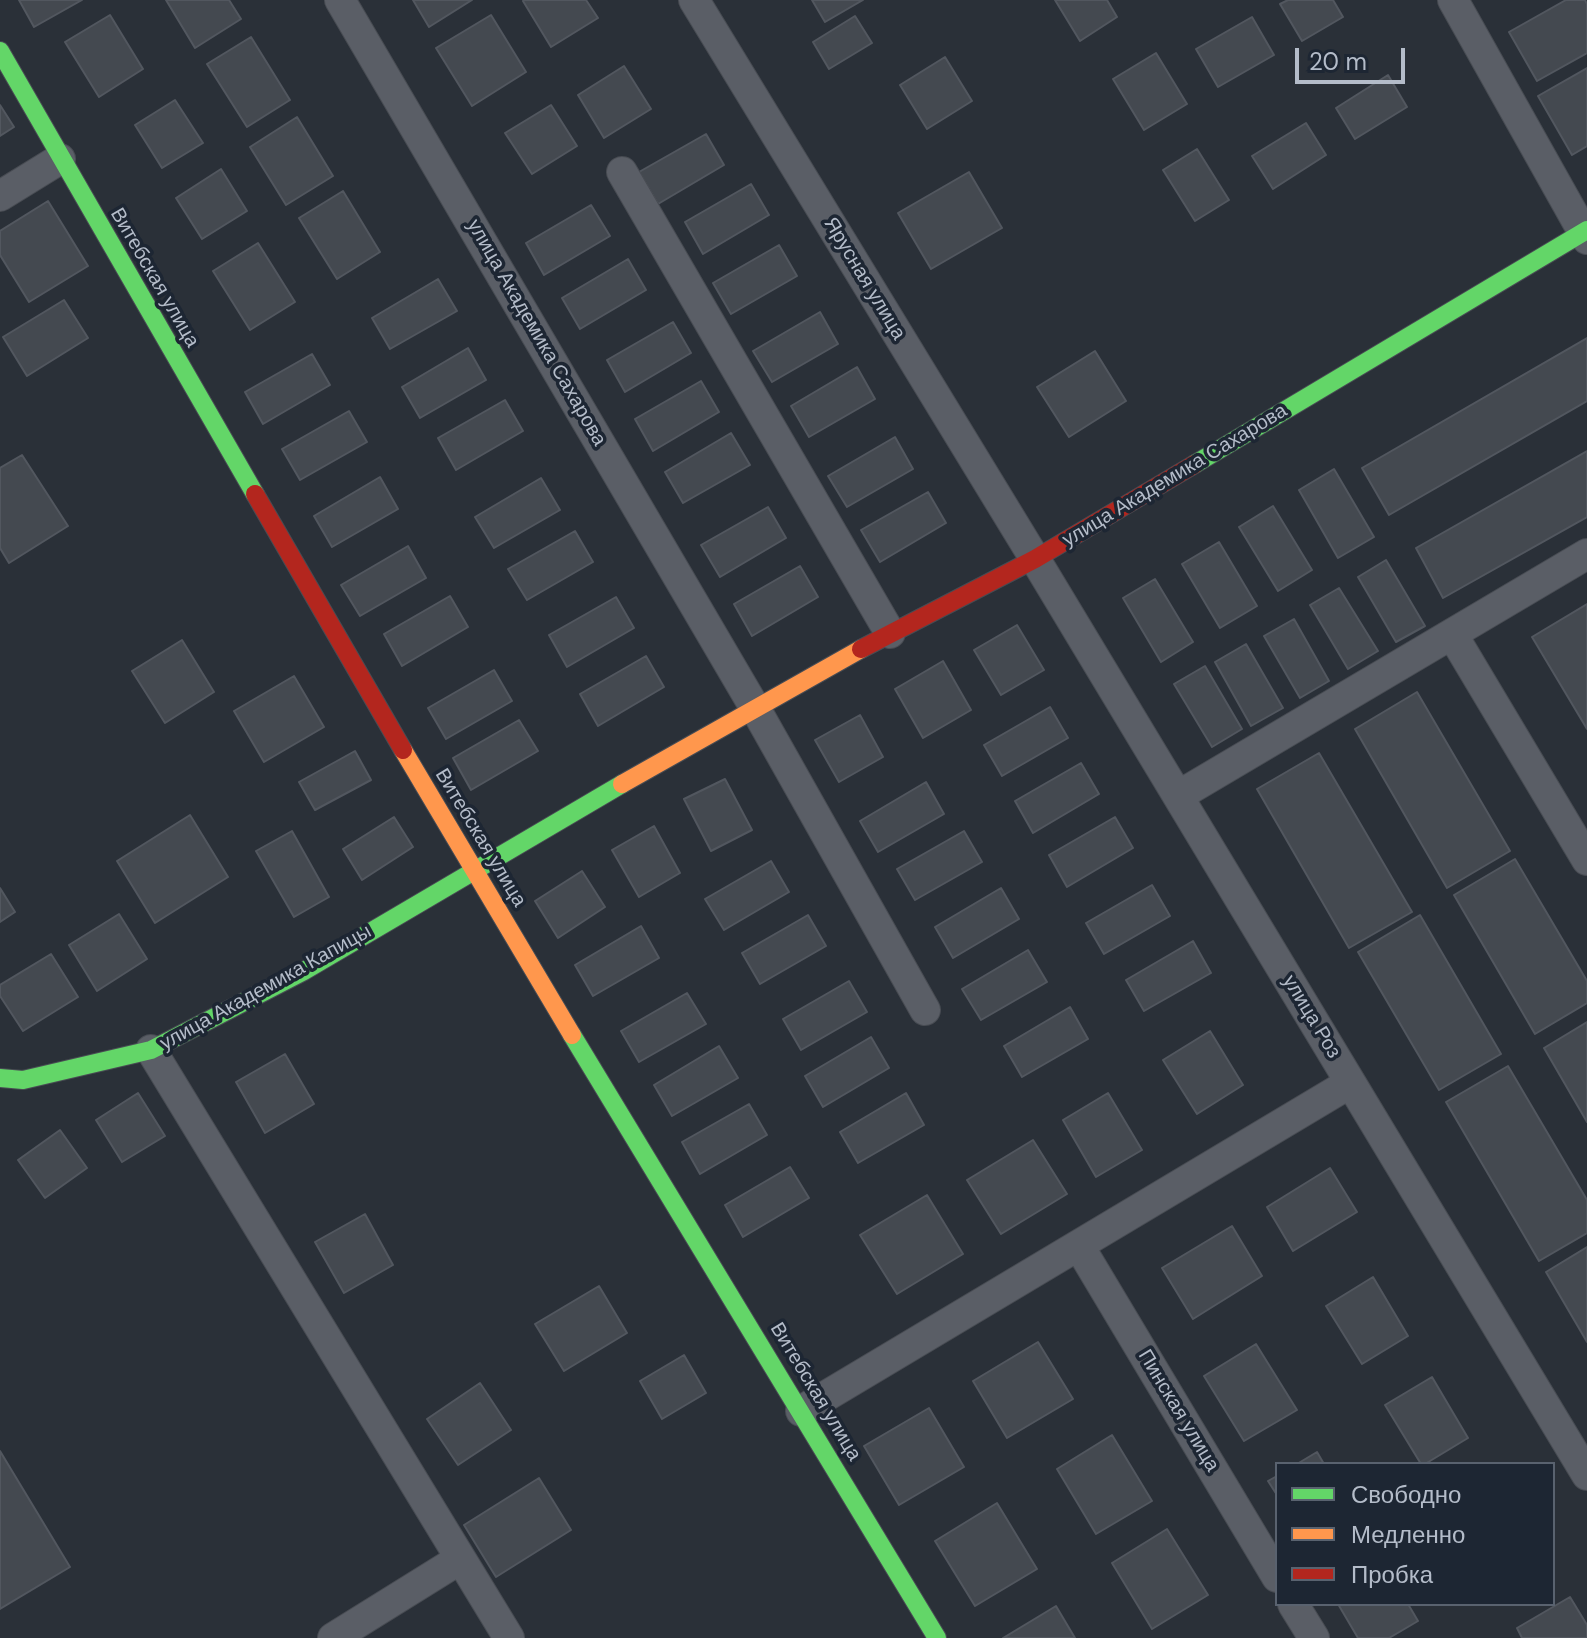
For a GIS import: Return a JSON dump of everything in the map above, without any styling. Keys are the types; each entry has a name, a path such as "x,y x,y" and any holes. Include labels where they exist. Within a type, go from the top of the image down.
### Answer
{"street":[{"name":"улица Академика Сахарова","path":"340,0 755,708 925,1010"},
{"name":"Ярусная улица","path":"694,0 1035,559"},
{"path":"1453,0 1586,234"},
{"name":"Витебская улица","path":"0,51 472,870 937,1638"},
{"path":"0,196 60,159"},
{"path":"622,172 890,633"},
{"name":"улица Академика Сахарова","path":"472,870 890,633 1035,559 1586,234"},
{"path":"1178,796 1587,554"},
{"name":"улица Роз","path":"1035,559 1587,1475"},
{"path":"1452,634 1587,860"},
{"name":"улица Академика Капицы","path":"0,1078 23,1080 151,1050 304,971 472,870"},
{"path":"151,1050 509,1638"},
{"path":"801,1411 1350,1083"},
{"name":"Пинская улица","path":"1079,1246 1275,1574"},
{"path":"333,1638 460,1559"},
{"path":"1294,1606 1314,1638"}],"building":[{"path":"19,0 82,0 34,27"},
{"path":"166,0 229,0 241,19 195,48"},
{"path":"413,0 472,0 429,27"},
{"path":"524,0 586,0 598,18 551,47"},
{"path":"812,0 863,0 825,22"},
{"path":"1055,0 1107,0 1117,17 1080,41"},
{"path":"1288,0 1333,0 1343,17 1302,41 1280,4"},
{"path":"1566,0 1585,0 1587,4 1587,53 1537,81 1509,32"},
{"path":"110,15 143,69 99,97 65,42"},
{"path":"491,15 526,72 472,106 436,48"},
{"path":"855,16 872,43 829,69 813,42"},
{"path":"1252,17 1274,55 1218,87 1196,49"},
{"path":"251,37 290,100 247,127 207,64"},
{"path":"1156,53 1187,104 1144,130 1113,79"},
{"path":"945,57 972,101 927,129 900,85"},
{"path":"624,66 651,109 604,138 578,95"},
{"path":"1587,68 1587,146 1572,155 1538,96"},
{"path":"1388,75 1407,107 1355,139 1336,108"},
{"path":"175,100 203,143 162,168 135,125"},
{"path":"0,105 14,127 0,136"},
{"path":"551,105 577,146 532,174 505,133"},
{"path":"297,117 333,176 286,205 250,147"},
{"path":"1306,123 1326,155 1273,189 1252,156"},
{"path":"706,134 724,165 658,204 639,172"},
{"path":"1197,149 1229,200 1195,221 1163,170"},
{"path":"221,169 247,211 202,239 176,198"},
{"path":"969,172 1002,228 931,269 898,213"},
{"path":"751,184 769,215 703,254 685,222"},
{"path":"343,191 380,252 337,279 299,218"},
{"path":"48,201 88,266 29,302 0,255 0,231"},
{"path":"591,205 610,236 544,275 526,243"},
{"path":"258,243 295,302 250,330 213,271"},
{"path":"779,245 797,276 731,314 713,283"},
{"path":"628,259 646,290 580,329 562,298"},
{"path":"438,279 457,311 390,349 372,318"},
{"path":"64,300 88,338 27,376 3,337"},
{"path":"820,312 838,344 772,382 753,351"},
{"path":"673,322 691,353 625,392 607,360"},
{"path":"1587,338 1587,401 1389,515 1362,468"},
{"path":"468,348 486,380 420,418 402,387"},
{"path":"1095,351 1126,401 1069,437 1037,387"},
{"path":"312,354 330,385 263,424 245,392"},
{"path":"857,367 875,399 809,437 791,406"},
{"path":"701,381 719,412 653,451 635,419"},
{"path":"505,400 523,431 456,470 438,438"},
{"path":"349,411 367,442 300,480 282,449"},
{"path":"731,433 750,465 683,503 665,472"},
{"path":"895,437 913,469 847,507 828,476"},
{"path":"1587,451 1587,517 1443,598 1416,548"},
{"path":"22,455 68,526 9,563 0,548 0,468"},
{"path":"1334,469 1374,537 1338,558 1299,490"},
{"path":"380,477 398,509 332,547 314,516"},
{"path":"541,478 560,510 494,548 475,517"},
{"path":"928,492 946,523 880,562 861,530"},
{"path":"1273,506 1312,570 1278,591 1239,527"},
{"path":"768,507 786,538 720,577 701,545"},
{"path":"575,531 593,562 527,600 508,569"},
{"path":"1219,542 1257,606 1220,628 1182,564"},
{"path":"408,546 426,578 360,616 341,585"},
{"path":"1386,560 1425,626 1396,642 1358,577"},
{"path":"800,566 818,597 752,636 734,604"},
{"path":"1155,579 1193,642 1161,662 1123,598"},
{"path":"1339,588 1378,651 1348,669 1310,605"},
{"path":"450,596 468,627 402,666 384,634"},
{"path":"616,597 634,628 567,667 549,635"},
{"path":"1587,604 1587,729 1532,637"},
{"path":"1294,619 1329,681 1300,698 1264,636"},
{"path":"1017,625 1044,670 1001,695 974,650"},
{"path":"182,640 214,692 165,723 132,671"},
{"path":"1246,644 1283,708 1251,726 1215,662"},
{"path":"646,656 664,687 598,726 580,694"},
{"path":"943,661 971,710 923,738 895,689"},
{"path":"1205,666 1242,729 1212,747 1174,684"},
{"path":"494,670 512,701 446,739 428,708"},
{"path":"294,676 324,727 264,762 234,711"},
{"path":"1417,692 1510,851 1447,888 1355,729"},
{"path":"1050,707 1068,738 1002,776 984,745"},
{"path":"860,715 883,757 839,782 815,740"},
{"path":"519,720 538,751 471,790 453,758"},
{"path":"355,751 371,780 315,810 299,782"},
{"path":"1319,753 1412,912 1349,948 1257,789"},
{"path":"1081,763 1099,794 1033,833 1015,801"},
{"path":"725,779 752,830 711,851 684,799"},
{"path":"926,782 944,814 878,852 860,821"},
{"path":"190,815 228,877 155,923 117,861"},
{"path":"394,817 413,847 362,880 343,849"},
{"path":"1115,817 1133,848 1067,887 1049,855"},
{"path":"654,826 680,873 639,897 612,850"},
{"path":"292,831 329,897 294,917 256,851"},
{"path":"964,831 982,862 915,900 897,869"},
{"path":"1515,859 1587,981 1587,1003 1535,1034 1454,895"},
{"path":"771,861 789,892 724,930 705,899"},
{"path":"582,871 605,907 558,938 535,901"},
{"path":"1152,885 1170,916 1104,954 1086,923"},
{"path":"0,888 15,912 0,922"},
{"path":"1001,888 1019,919 953,958 935,927"},
{"path":"119,914 147,959 97,991 69,945"},
{"path":"808,915 826,946 760,984 742,953"},
{"path":"1420,915 1501,1054 1439,1090 1358,952"},
{"path":"641,926 659,958 593,996 575,965"},
{"path":"1193,941 1211,973 1144,1011 1126,980"},
{"path":"1028,950 1047,982 981,1020 962,989"},
{"path":"51,954 78,997 23,1031 0,996 0,985"},
{"path":"849,981 867,1012 801,1050 783,1019"},
{"path":"687,993 706,1024 639,1062 621,1031"},
{"path":"1070,1007 1088,1039 1022,1077 1004,1046"},
{"path":"1587,1022 1587,1122 1544,1048"},
{"path":"1210,1031 1243,1085 1197,1114 1163,1060"},
{"path":"871,1037 889,1068 823,1107 805,1076"},
{"path":"719,1046 738,1078 672,1116 654,1085"},
{"path":"285,1054 314,1104 265,1133 236,1082"},
{"path":"1508,1066 1587,1200 1587,1233 1539,1261 1446,1102"},
{"path":"138,1093 165,1136 122,1162 96,1120"},
{"path":"906,1093 924,1125 858,1163 840,1132"},
{"path":"1108,1093 1142,1150 1096,1177 1063,1120"},
{"path":"749,1104 767,1135 700,1174 682,1142"},
{"path":"60,1130 87,1168 45,1198 18,1160"},
{"path":"1033,1140 1067,1194 1001,1234 967,1180"},
{"path":"790,1167 809,1198 743,1237 725,1205"},
{"path":"1330,1168 1357,1212 1293,1251 1267,1207"},
{"path":"927,1195 963,1254 897,1294 860,1235"},
{"path":"365,1214 393,1265 344,1293 315,1242"},
{"path":"1232,1226 1262,1276 1193,1319 1162,1268"},
{"path":"1587,1247 1587,1342 1546,1272"},
{"path":"1373,1277 1408,1336 1362,1364 1326,1306"},
{"path":"599,1286 627,1333 564,1371 535,1324"},
{"path":"1038,1342 1073,1399 1007,1438 973,1381"},
{"path":"1256,1344 1297,1410 1244,1441 1204,1376"},
{"path":"684,1355 706,1393 662,1419 640,1381"},
{"path":"1432,1377 1468,1438 1428,1462 1420,1462 1385,1405"},
{"path":"480,1383 511,1430 458,1465 427,1419"},
{"path":"929,1408 964,1467 899,1505 864,1446"},
{"path":"1112,1435 1152,1501 1096,1534 1057,1469"},
{"path":"0,1451 70,1567 0,1609"},
{"path":"1317,1452 1323,1462 1300,1462"},
{"path":"1275,1477 1275,1492 1268,1481"},
{"path":"539,1478 571,1530 496,1577 464,1525"},
{"path":"997,1503 1037,1569 975,1606 935,1541"},
{"path":"1167,1529 1208,1595 1152,1629 1112,1563"},
{"path":"1570,1597 1587,1625 1587,1638 1522,1638 1517,1628"},
{"path":"1056,1606 1075,1638 1003,1638"},
{"path":"1339,1606 1409,1606 1418,1621 1389,1638 1358,1638"}],"traffic: fast":[{"path":"0,51 255,494"},
{"path":"1195,464 1587,230"},
{"path":"0,1078 23,1080 151,1050 304,971 622,784"},
{"path":"572,1035 937,1638"}],"traffic: slow":[{"path":"622,784 861,649"},
{"path":"403,750 572,1035"}],"traffic: jam":[{"path":"861,649 1035,559 1195,464"},
{"path":"255,494 403,750"}]}
